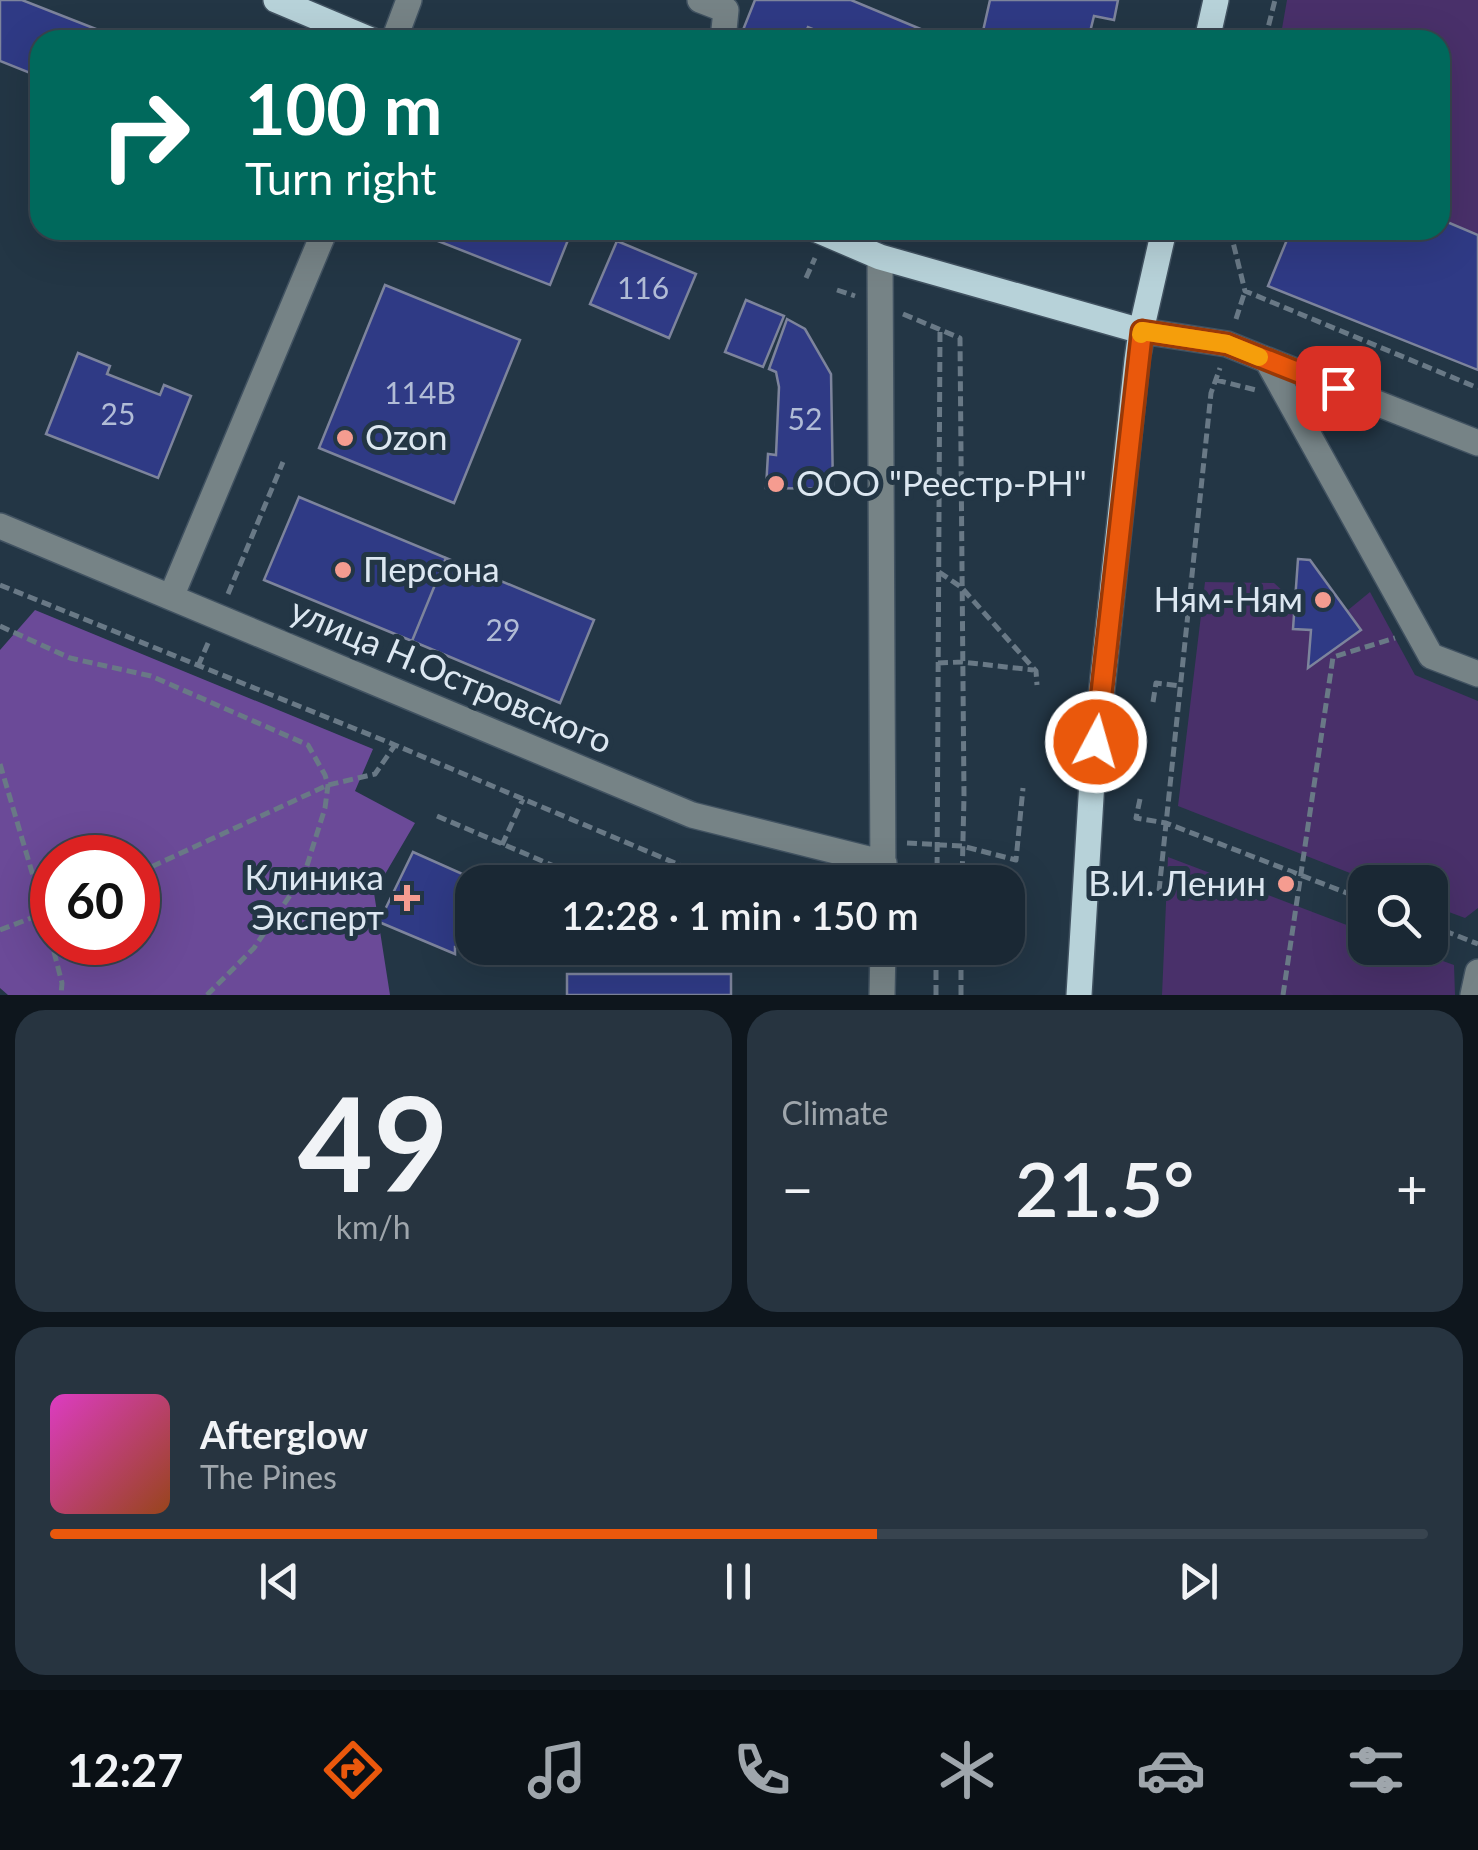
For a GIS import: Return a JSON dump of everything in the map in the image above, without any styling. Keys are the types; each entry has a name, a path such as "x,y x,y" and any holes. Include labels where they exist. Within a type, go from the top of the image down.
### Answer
{"main road":[{"path":"276,0 346,30"},
{"path":"1209,30 1216,0"},
{"path":"841,240 880,256 1141,331"},
{"path":"1079,995 1092,781 1137,360 1162,240"}],"street":[{"path":"398,30 409,0"},
{"path":"700,0 728,5 724,30"},
{"path":"172,597 321,240"},
{"path":"880,256 884,863"},
{"path":"1141,331 1227,344 1478,443"},
{"path":"1267,360 1431,656 1478,674"},
{"name":"улица Н.Островского","path":"0,526 692,815 884,863"},
{"path":"882,995 883,965"},
{"path":"1472,995 1478,972"}],"path":[{"path":"1268,30 1275,0"},
{"path":"1159,891 1212,393 1245,292 1232,240"},
{"path":"1245,292 1478,388"},
{"path":"880,304 960,338 962,865"},
{"path":"937,865 940,332"},
{"path":"231,586 283,462"},
{"path":"939,572 961,587 1036,671 1037,684"},
{"path":"0,585 679,865"},
{"path":"0,626 70,658 151,676 308,746 328,785 325,808 304,875 254,948 208,995"},
{"path":"1283,995 1334,657 1417,631"},
{"path":"938,664 962,662 1036,671"},
{"path":"1153,702 1156,684 1180,686"},
{"path":"160,863 328,785 375,774 394,745"},
{"path":"0,764 30,866"},
{"path":"884,863 937,845 962,846 1016,860 1024,788"},
{"path":"502,845 522,799"},
{"path":"1140,799 1136,818 1166,822 1348,893"},
{"path":"437,816 550,865"},
{"path":"0,930 30,919"},
{"path":"1448,932 1478,944"},
{"path":"58,965 61,995"},
{"path":"936,965 936,995"},
{"path":"961,965 961,995"}],"shaded area":[{"path":"1287,0 1478,0 1478,370 1268,286 1287,240 1450,240 1450,30 1282,30"},
{"path":"1205,582 1274,583 1325,629 1370,592 1415,675 1478,701 1478,908 1465,918 1448,912 1448,865 1348,865 1348,872 1178,806"},
{"path":"35,610 373,749 355,791 415,823 374,893 390,995 8,995 0,988 0,650"},
{"path":"1168,857 1348,926 1348,965 1454,965 1455,995 1162,995"}],"building":[{"path":"0,0 22,0 98,30 30,30 30,73 0,61"},
{"path":"755,0 851,0 923,30 808,27 743,30"},
{"path":"990,0 1118,0 1114,20 1094,16 1090,30 983,30"},
{"path":"1450,223 1478,235 1478,370 1268,286 1287,240 1450,240"},
{"path":"435,240 568,240 550,285"},
{"path":"617,241 696,274 669,338 590,304"},
{"path":"385,285 520,340 454,503 319,448"},
{"path":"746,300 784,316 763,367 725,352"},
{"path":"787,319 805,329 831,374 833,489 766,488 768,454 776,455 779,387 776,372 769,369"},
{"path":"78,353 110,366 107,374 160,395 164,385 191,396 158,478 46,434"},
{"path":"299,497 446,558 412,641 264,580"},
{"path":"446,558 594,620 560,703 412,641"},
{"path":"1298,559 1310,560 1361,630 1308,668 1311,630 1293,629"},
{"path":"413,852 455,871 455,954 379,922"},
{"path":"567,974 731,974 731,995 567,995"}],"slow traffic":[{"path":"1141,334 1142,331 1227,344 1259,357"}],"place":[{"name":"Ozon","path":"345,438"},
{"name":"ООО \"Реестр-РН\"","path":"776,484"},
{"name":"Персона","path":"343,570"},
{"name":"Ням-Ням","path":"1323,600"},
{"name":"В.И. Ленин","path":"1286,884"},
{"name":"Клиника Эксперт","path":"407,898"}],"route":[{"path":"1096,742 1142,331 1227,344 1338,388"}]}
